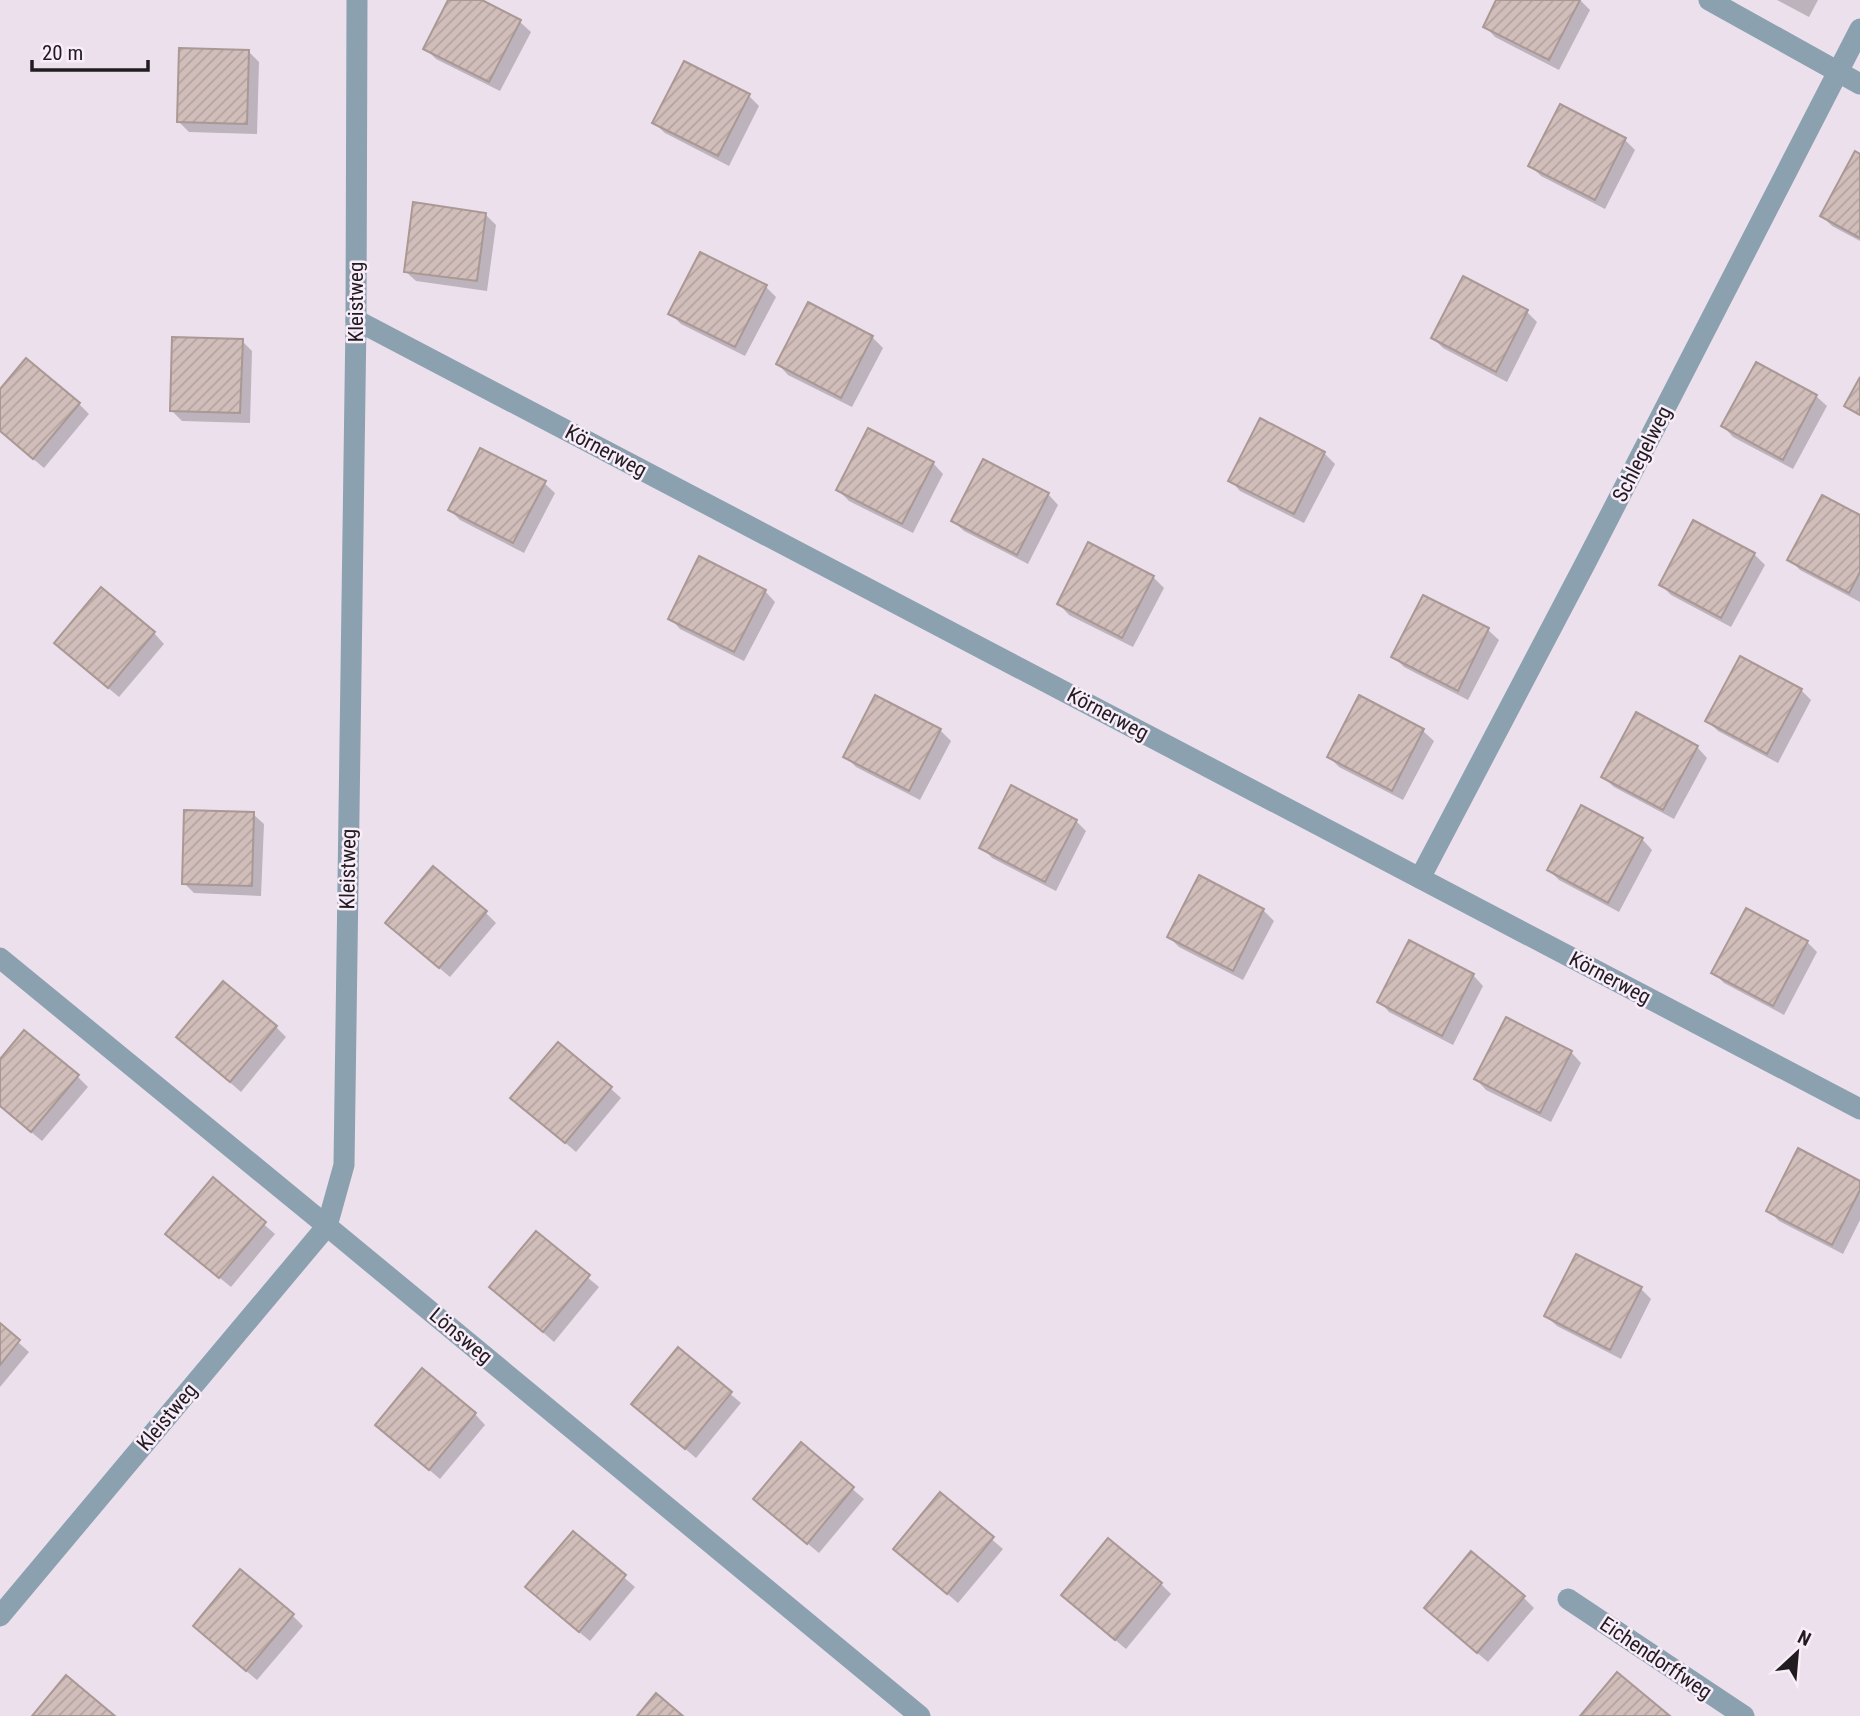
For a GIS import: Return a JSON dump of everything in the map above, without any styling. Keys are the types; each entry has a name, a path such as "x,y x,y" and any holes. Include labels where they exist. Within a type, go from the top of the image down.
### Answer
{"street":[{"name":"Kleistweg","path":"0,1616 327,1226 344,1165 356,320 357,0"},
{"path":"1709,0 1860,84"},
{"name":"Schlegelweg","path":"1420,878 1860,29"},
{"name":"Körnerweg","path":"356,320 1860,1109"},
{"name":"Lönsweg","path":"0,958 920,1716"},
{"name":"Eichendorffweg","path":"1568,1599 1744,1716"}],"building":[{"path":"448,0 482,0 521,20 489,82 423,49"},
{"path":"1496,0 1580,0 1549,60 1483,27"},
{"path":"179,48 249,50 247,124 177,122"},
{"path":"684,61 750,94 718,156 652,123"},
{"path":"1560,104 1626,138 1595,200 1528,166"},
{"path":"1855,151 1860,154 1860,238 1820,216"},
{"path":"413,202 486,213 477,281 404,272"},
{"path":"700,252 767,285 735,347 668,314"},
{"path":"1463,276 1528,310 1496,372 1431,338"},
{"path":"808,302 873,336 841,398 776,364"},
{"path":"172,337 243,339 240,413 170,411"},
{"path":"26,358 80,403 33,459 0,431 0,389"},
{"path":"1756,362 1817,395 1783,460 1721,426"},
{"path":"1860,377 1860,415 1844,406"},
{"path":"1260,418 1325,452 1294,514 1228,481"},
{"path":"868,428 934,462 902,524 836,490"},
{"path":"480,448 546,481 513,543 448,510"},
{"path":"983,459 1049,493 1017,555 951,521"},
{"path":"1822,495 1860,515 1860,572 1849,593 1787,560"},
{"path":"1693,520 1755,553 1721,618 1659,585"},
{"path":"1088,542 1154,576 1122,638 1057,604"},
{"path":"699,556 766,590 734,652 668,619"},
{"path":"101,587 155,632 108,688 54,643"},
{"path":"1423,595 1489,628 1458,691 1391,657"},
{"path":"1740,656 1802,689 1767,754 1705,721"},
{"path":"875,695 941,729 909,791 843,757"},
{"path":"1359,695 1424,729 1392,791 1327,757"},
{"path":"1636,712 1698,746 1663,810 1601,777"},
{"path":"1011,785 1077,820 1045,882 979,848"},
{"path":"1581,805 1643,838 1608,903 1547,870"},
{"path":"184,810 254,812 252,886 182,884"},
{"path":"433,866 487,911 439,968 385,923"},
{"path":"1199,875 1264,909 1233,971 1167,937"},
{"path":"1746,908 1808,941 1773,1006 1711,973"},
{"path":"1409,940 1474,974 1442,1036 1377,1002"},
{"path":"223,981 277,1026 230,1082 176,1037"},
{"path":"1506,1017 1572,1051 1540,1113 1474,1079"},
{"path":"24,1030 79,1075 31,1132 0,1106 0,1059"},
{"path":"558,1042 612,1087 565,1143 510,1098"},
{"path":"1798,1148 1860,1181 1860,1190 1832,1245 1766,1211"},
{"path":"213,1177 266,1222 219,1278 165,1234"},
{"path":"536,1231 590,1275 543,1332 489,1287"},
{"path":"1576,1254 1642,1287 1610,1350 1544,1316"},
{"path":"0,1323 20,1340 0,1365"},
{"path":"678,1347 732,1392 685,1449 631,1404"},
{"path":"422,1368 476,1413 429,1470 375,1425"},
{"path":"801,1442 854,1487 807,1544 753,1499"},
{"path":"940,1492 994,1537 947,1594 893,1549"},
{"path":"573,1531 626,1575 579,1632 525,1587"},
{"path":"1108,1538 1162,1583 1115,1640 1061,1595"},
{"path":"1471,1551 1525,1596 1477,1653 1424,1608"},
{"path":"240,1569 294,1614 246,1671 193,1626"},
{"path":"1617,1672 1670,1716 1580,1716"},
{"path":"66,1675 115,1716 32,1716"},
{"path":"656,1693 683,1716 637,1716"}]}
